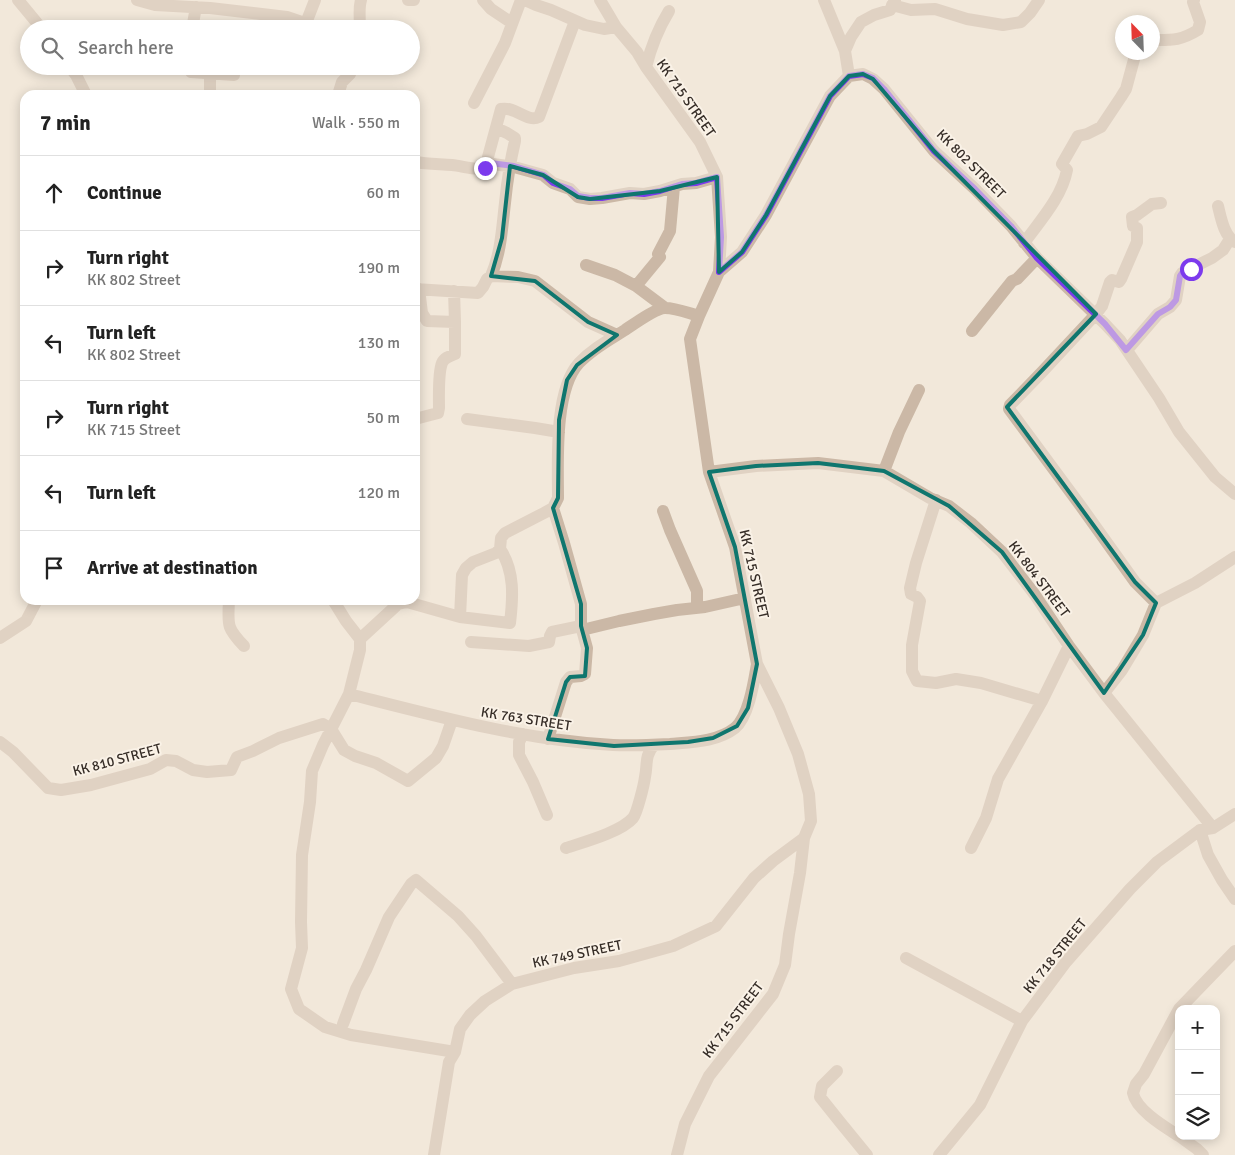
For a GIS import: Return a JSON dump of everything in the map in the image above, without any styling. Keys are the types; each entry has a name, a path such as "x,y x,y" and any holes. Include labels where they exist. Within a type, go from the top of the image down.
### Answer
{"street":[{"path":"18,0 35,20"},
{"path":"137,0 155,5 196,7 287,17 296,20"},
{"path":"307,20 315,0"},
{"path":"361,0 361,20"},
{"path":"408,0 414,0"},
{"path":"483,0 491,9 512,23"},
{"path":"474,102 505,43 523,0 585,25 604,29 616,27"},
{"name":"KK 715 STREET","path":"600,0 616,27 637,52 700,142 717,177 721,237 719,272 690,340 709,472 735,547 758,664 798,754 809,794 811,821 804,838 785,965 773,994 709,1076 684,1124 677,1155"},
{"path":"719,272 742,252 766,215 830,96 849,76 845,51 824,0"},
{"path":"845,51 851,37 861,22 890,10 894,3 911,10 934,9 967,19 1003,25 1021,22 1030,13 1038,0"},
{"path":"1160,40 1176,40 1198,30 1200,22 1194,0"},
{"path":"194,20 196,7"},
{"path":"646,67 652,44 669,11"},
{"path":"420,163 485,168 501,110 504,108 514,110 533,119 539,117 575,21"},
{"path":"1024,243 1054,200 1065,180 1067,170 1062,164 1078,136 1087,134 1100,127 1126,89 1134,60"},
{"name":"KK 802 STREET","path":"849,76 863,74 873,78 934,151 975,189 1011,226 1037,258 1110,329 1159,398 1179,432 1215,477 1235,494"},
{"path":"76,75 84,90"},
{"path":"210,75 210,90"},
{"path":"340,90 342,82 349,75"},
{"path":"420,289 478,293 486,279 491,276 496,265 502,238 515,138 496,128"},
{"path":"486,164 510,166 544,175 553,183 570,189 578,196 590,198 630,193 644,194 717,177"},
{"path":"636,286 660,257 658,254 670,230 674,187"},
{"path":"1156,603 1135,582 1009,409 1010,405 1096,314 1102,306 1110,282 1112,280 1119,282 1121,279 1137,242 1136,228 1133,226 1132,217 1152,204 1161,203"},
{"path":"1126,350 1158,314 1170,307 1176,300 1182,273 1212,258 1233,241 1223,223 1218,206"},
{"path":"972,331 1012,282 1037,258"},
{"path":"586,265 615,275 636,286 664,307 699,316"},
{"path":"491,276 518,277 535,281 588,322 617,335"},
{"path":"420,417 438,412 442,362 454,354 456,322 454,291"},
{"path":"420,303 422,313 427,321 456,322"},
{"path":"418,605 460,617 510,623 511,576 500,549 501,538 505,533 553,508 558,498 559,420 567,380 577,365 591,352 664,307"},
{"path":"884,471 899,432 919,390"},
{"path":"466,420 559,432"},
{"name":"KK 804 STREET","path":"709,472 756,466 818,463 884,471 949,506 971,523 1002,552 1035,595 1068,646 1207,829 1208,855 1235,900"},
{"path":"936,500 910,588 911,594 920,601 912,645 912,671 918,682 936,683 956,679 981,683 1042,701"},
{"path":"548,739 566,682 570,676 585,674 587,648 582,628 581,604 553,508"},
{"path":"663,511 697,591 697,608"},
{"path":"460,617 462,575 466,568 474,562 496,553 500,549"},
{"path":"1104,692 1122,670 1139,642 1156,603 1195,583 1235,556"},
{"path":"471,642 536,645 549,642 552,632 645,615 705,607 745,598"},
{"path":"0,638 26,621 34,605"},
{"path":"229,605 228,622 231,632 244,646"},
{"path":"336,605 360,639 360,650 349,694 312,771 310,802 302,856 302,948 291,989 299,1009 325,1027 351,1035 455,1052"},
{"path":"360,639 397,605"},
{"path":"971,848 986,818 998,779 1042,701 1068,646"},
{"name":"KK 763 STREET","path":"349,694 452,720 548,739 614,746 688,742 714,738 726,734 737,726 748,708 758,664"},
{"path":"331,730 344,750 376,763 408,781 436,758 443,746 452,720"},
{"name":"KK 810 STREET","path":"0,742 13,752 48,788 61,790 91,785 150,769 166,760 176,761 192,770 207,772 231,770 236,757 279,738 323,724 331,730"},
{"path":"523,734 518,742 519,755 547,815"},
{"path":"566,848 625,826 634,817 645,778 648,752 654,744"},
{"name":"KK 718 STREET","path":"939,1155 980,1105 1022,1021 1066,962 1130,889 1157,862 1207,829 1235,814"},
{"name":"KK 749 STREET","path":"434,1155 449,1062 455,1052 460,1029 470,1015 485,1001 512,984 574,968 620,962 673,946 716,926 754,878 804,838"},
{"path":"343,1024 356,989 389,917 411,884 416,880 470,929 512,984"},
{"path":"1183,1005 1235,950"},
{"path":"906,958 1022,1021"},
{"path":"1175,1016 1144,1074 1136,1084 1133,1093 1136,1102 1155,1120 1175,1133"},
{"path":"836,1071 822,1086 820,1096 868,1155"},
{"path":"1185,1140 1203,1155"}],"highlighted area":[{"path":"863,74 873,79 934,151 1096,314 1007,407 1135,582 1156,603 1143,635 1104,693 1002,552 949,506 884,471 818,463 756,466 709,472 735,547 757,664 748,708 737,726 713,738 688,742 614,746 548,739 566,682 570,677 585,676 587,648 581,626 581,604 553,508 558,498 559,420 567,380 577,365 617,335 588,322 535,281 491,276 502,238 510,166 543,175 578,197 590,199 660,191 717,177 719,272 742,252 766,215 830,96 849,76"}],"route":[{"path":"485,168 486,164 490,163 514,166 544,175 553,183 570,189 578,196 590,198 630,193 644,194 717,177 721,237 719,272 742,252 766,215 830,96 849,76 863,74 873,78 884,89 934,151 1011,226 1037,258 1105,324 1120,340 1126,350 1158,314 1170,307 1176,300 1180,276 1191,269"}]}
